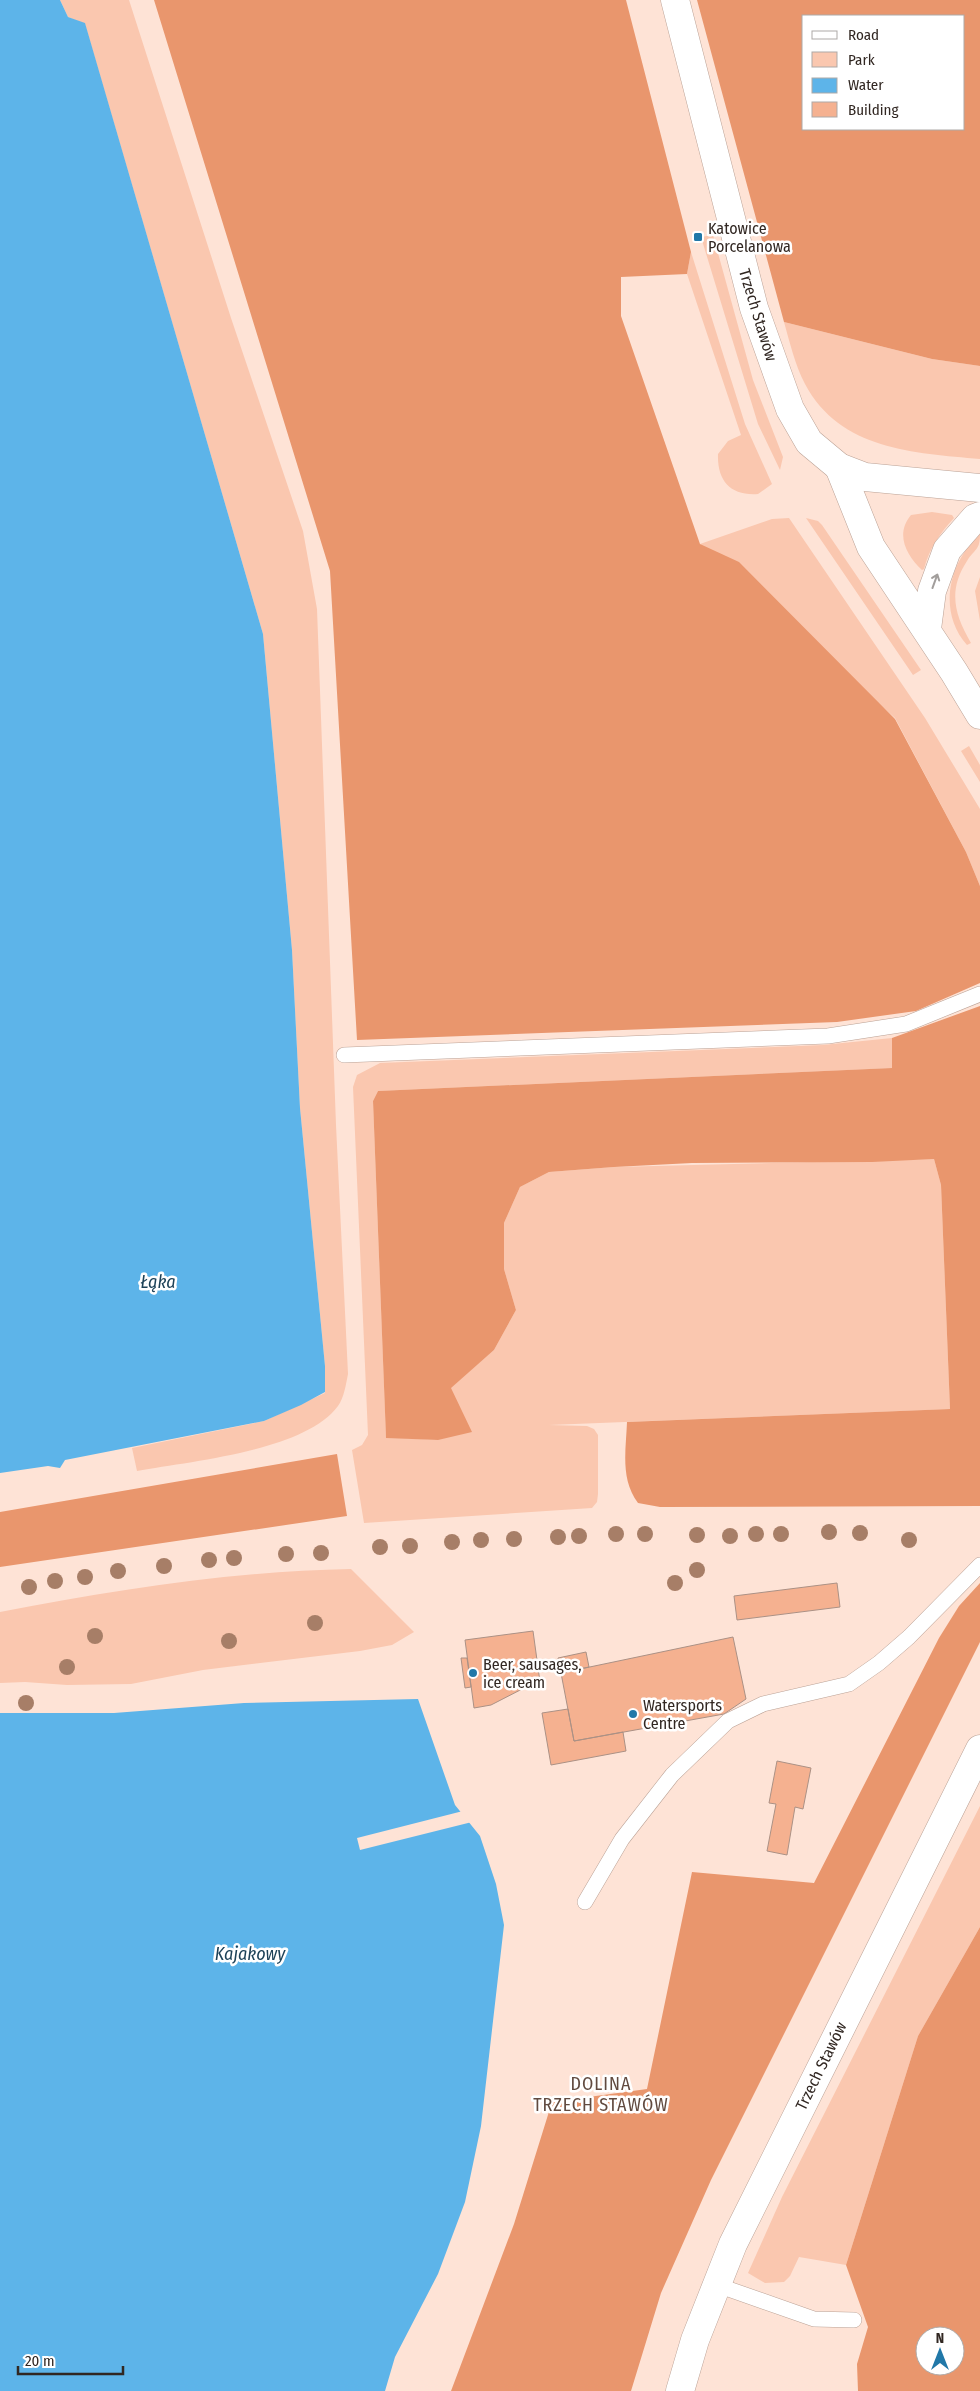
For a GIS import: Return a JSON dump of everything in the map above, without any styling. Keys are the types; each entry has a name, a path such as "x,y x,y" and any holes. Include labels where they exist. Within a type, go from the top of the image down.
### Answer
{"street":[{"name":"Trzech Stawów","path":"675,0 754,308 790,409 809,442 838,467 865,477 980,488"},
{"name":"Trzech Stawów","path":"838,467 871,546 927,629 980,714"},
{"path":"927,629 932,591 946,550 975,518 980,516"},
{"name":"Trzech Stawów","path":"680,2391 695,2340 733,2244 980,1749"}],"lane":[{"path":"344,1056 828,1036 906,1024 980,994"},
{"path":"585,1902 622,1839 672,1775 728,1721 763,1704 849,1684 879,1663 909,1637 980,1565"},
{"path":"717,2285 814,2319 854,2320"}],"green space":[{"path":"60,0 129,0 231,318 303,531 317,609 336,1125 348,1374 346,1386 338,1406 322,1421 300,1434 245,1452 137,1471 132,1448 264,1421 325,1393 325,1366 300,1108 292,950 263,634 85,24 68,17"},
{"path":"713,235 753,380 783,457 780,470 758,424 701,237"},
{"path":"691,252 745,424 772,484 758,494 748,494 733,489 723,479 720,472 718,454 728,441 741,435 687,274"},
{"path":"784,322 932,359 980,366 980,459 930,454 881,444 858,435 838,423 820,406 801,377"},
{"path":"932,512 952,515 954,518 936,542 922,570 907,551 903,537 904,530 906,522 911,515"},
{"path":"789,518 925,718 980,809 980,886 966,852 895,718 700,544 772,519"},
{"path":"806,518 818,521 822,525 921,670 913,675"},
{"path":"980,534 978,547 961,572 955,592 957,612 971,643 967,645 958,632 952,617 951,587 954,572 961,558 969,545"},
{"path":"980,577 980,621 975,591"},
{"path":"969,746 980,765 980,782 961,751"},
{"path":"892,1038 893,1068 378,1091 373,1101 386,1437 438,1440 450,1388 494,1350 516,1310 504,1269 504,1223 520,1187 549,1172 614,1167 934,1159 941,1185 950,1409 549,1425 587,1426 594,1429 598,1435 598,1494 597,1502 592,1508 364,1523 352,1450 362,1445 368,1435 353,1087 357,1075 380,1063 823,1045"},
{"path":"351,1569 414,1632 392,1645 360,1651 203,1670 131,1684 0,1683 0,1612 174,1583 263,1573"},
{"path":"980,1806 980,1927 918,2036 846,2265 799,2257 790,2276 784,2282 765,2283 748,2273 782,2197"}],"shaded area":[{"path":"154,0 626,0 691,252 687,274 621,277 621,316 700,544 739,562 895,719 966,852 980,886 980,983 916,1011 837,1022 357,1040 330,571"},
{"path":"697,0 980,0 980,366 932,359 784,322"},
{"path":"980,1006 980,1506 660,1507 638,1503 632,1494 626,1474 627,1422 950,1409 941,1185 934,1159 872,1162 692,1163 549,1172 520,1187 504,1223 504,1269 516,1310 494,1350 451,1388 472,1432 438,1440 386,1438 373,1101 378,1091 892,1068 892,1038"},
{"path":"337,1454 347,1516 0,1567 0,1512"},
{"path":"980,1583 980,1642 711,2180 661,2293 631,2391 451,2391 514,2224 552,2102 647,2089 692,1872 814,1883 939,1638 959,1606"},
{"path":"980,1927 980,2391 858,2391 857,2364 868,2327 846,2265 918,2036"}],"water":[{"name":"Łąka","path":"0,0 60,0 68,17 85,23 263,634 292,950 300,1108 325,1366 325,1392 264,1421 65,1460 60,1468 48,1466 0,1473"},
{"name":"Kajakowy","path":"418,1699 455,1805 480,1836 496,1884 504,1925 481,2126 465,2202 438,2274 395,2357 385,2391 0,2391 0,1713 114,1713 244,1703"}],"pier":[{"path":"463,1811 472,1822 360,1850 357,1838"}],"building":[{"path":"837,1583 840,1607 737,1620 734,1596"},
{"path":"533,1631 540,1682 491,1705 474,1708 465,1640"},
{"path":"733,1637 746,1699 724,1714 574,1741 561,1673"},
{"path":"586,1652 589,1667 561,1673 558,1658"},
{"path":"461,1658 467,1658 471,1687 465,1688"},
{"path":"568,1709 574,1741 623,1732 626,1751 551,1765 542,1713"},
{"path":"777,1761 811,1768 803,1809 795,1807 787,1855 767,1851 776,1804 769,1803"}],"place":[{"name":"Katowice Porcelanowa","path":"698,237"},
{"name":"Beer, sausages, ice cream","path":"473,1673"},
{"name":"Watersports Centre","path":"633,1714"}],"district":[{"name":"DOLINA TRZECH STAWÓW","path":"601,2094"}]}
